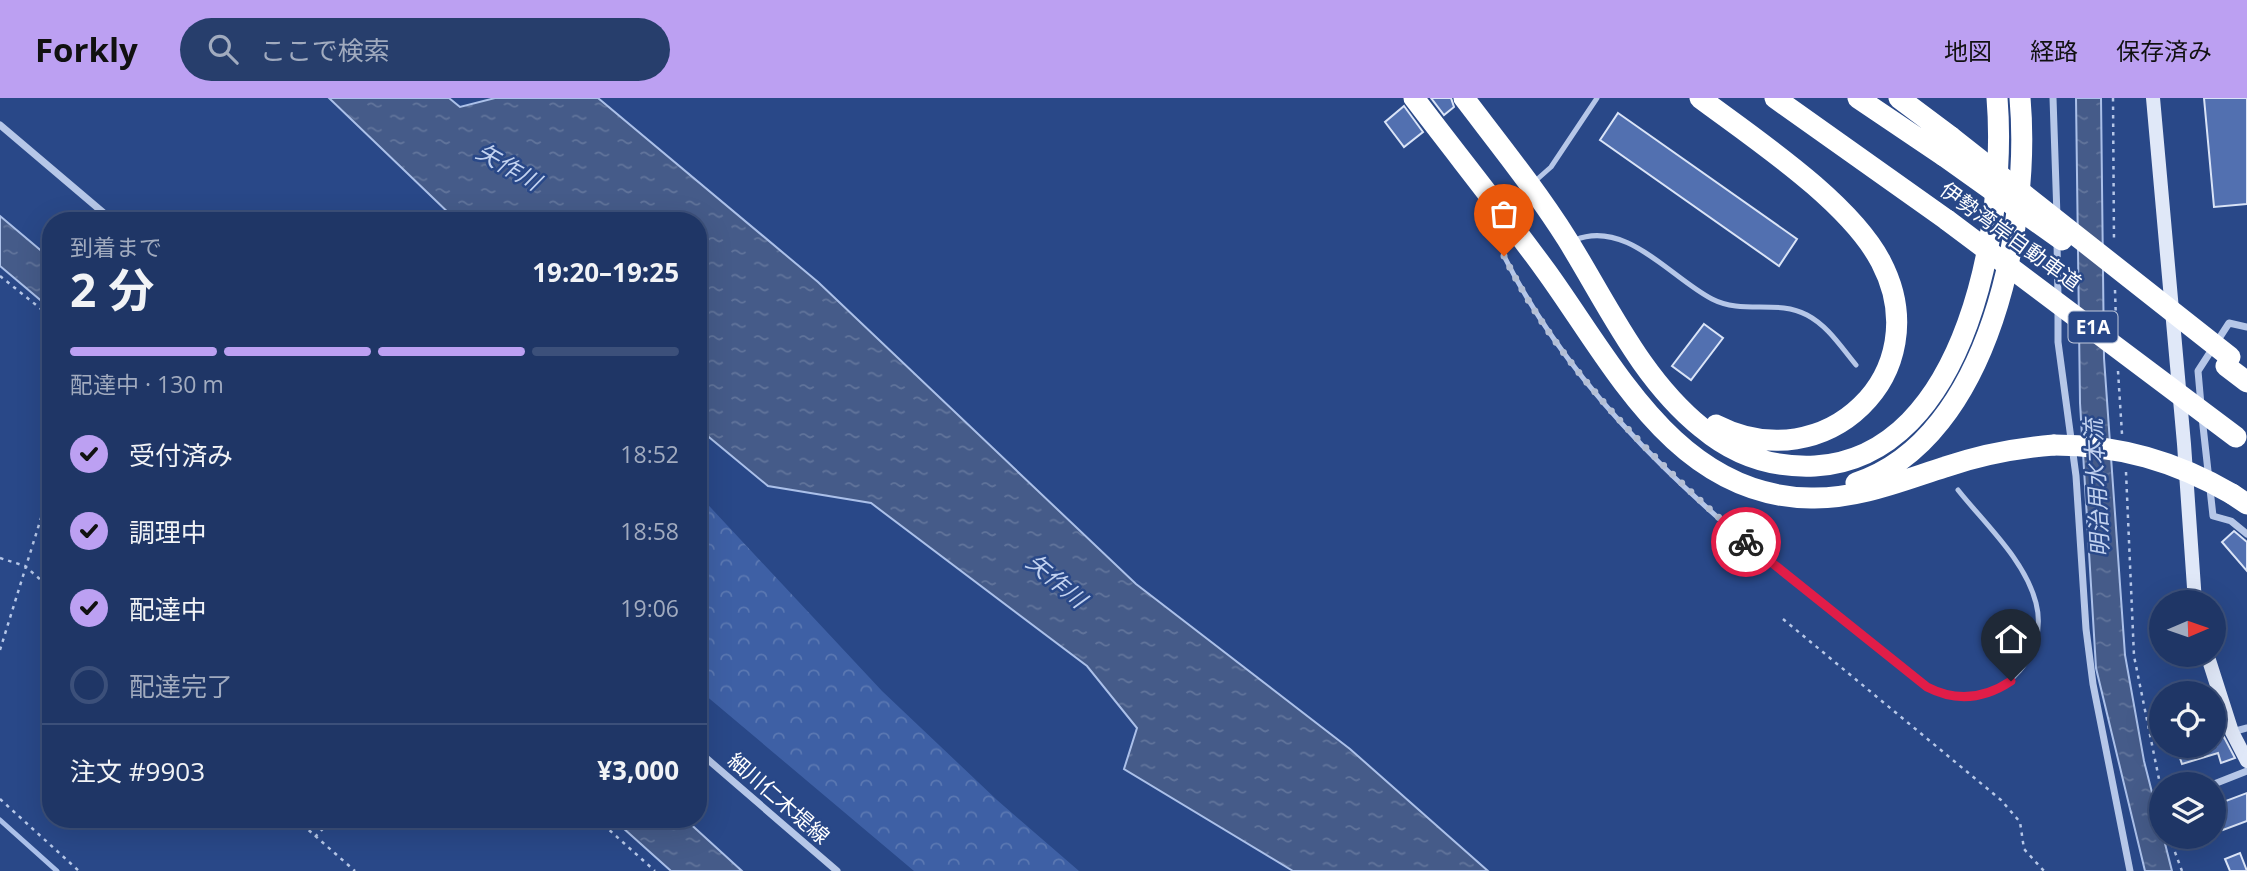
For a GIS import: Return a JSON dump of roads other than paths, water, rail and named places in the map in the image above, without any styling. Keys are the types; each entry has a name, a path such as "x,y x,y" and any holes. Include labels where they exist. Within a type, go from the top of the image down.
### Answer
{"highway":[{"path":"1414,98 1514,228 1625,388 1664,432 1707,464 1745,486 1788,497 1835,498 1882,488 2000,452 2054,445 2105,447 2157,458 2207,479 2240,499"},
{"path":"1464,98 1531,185 1630,346 1653,377 1701,428 1720,442 1761,461 1803,466 1843,462 1881,446 1916,416 1943,375 1976,296 1997,184 1997,98"},
{"path":"1653,377 1690,408 1732,434 1780,441 1807,438 1853,416 1885,377 1894,353 1898,328 1891,284 1866,238 1845,214 1808,182 1700,98"},
{"name":"伊勢湾岸自動車道","path":"1775,98 1947,220 2241,442"},
{"name":"伊勢湾岸自動車道","path":"1858,98 1948,147"},
{"path":"1899,98 1948,147 2228,361 2247,371"},
{"path":"1707,464 1770,487 1812,490 1835,488 1858,482 1899,463 1935,430 1969,375 1995,308 2005,273 2020,192 2020,98"},
{"path":"2228,361 2247,382"}],"street":[{"path":"2053,98 2058,342 2076,476 2086,629 2093,684 2130,871"},
{"path":"2153,98 2184,444 2193,590"},
{"path":"0,125 103,212"},
{"path":"2247,327 2230,323 2198,371 2213,516 2231,521 2247,534"},
{"path":"2211,667 2232,732 2247,761"},
{"path":"2232,732 2247,728"},
{"name":"細川仁木堤線","path":"707,759 837,871"},
{"path":"2226,779 2247,771"}],"lane":[{"path":"1531,185 1551,167 1597,98"},
{"path":"1514,228 1503,242 1502,249 1510,267 1585,382 1625,428 1674,478 1762,555 1913,677 1940,694 1971,697 1999,689 2021,670 2036,640 2038,607 2026,575 1958,490"},
{"path":"1569,243 1596,234 1618,238 1711,299 1728,306 1795,309 1820,323 1856,365"}],"water":[{"name":"矢作川","path":"329,98 449,98 460,107 495,98 598,98 818,282 1136,584 1350,749 1488,871 1293,871 1124,769 1137,728 1087,666 871,503 768,486 707,435 707,212 448,212"},
{"name":"明治用水本流","path":"2076,98 2101,98 2104,358 2125,655 2149,781 2149,849 2166,849 2172,871 2145,871 2096,668 2080,403"},
{"path":"0,216 42,251 42,301 0,266"},
{"path":"623,828 695,828 742,871 671,871"}],"waterway":[{"path":"0,820 57,871"}]}
